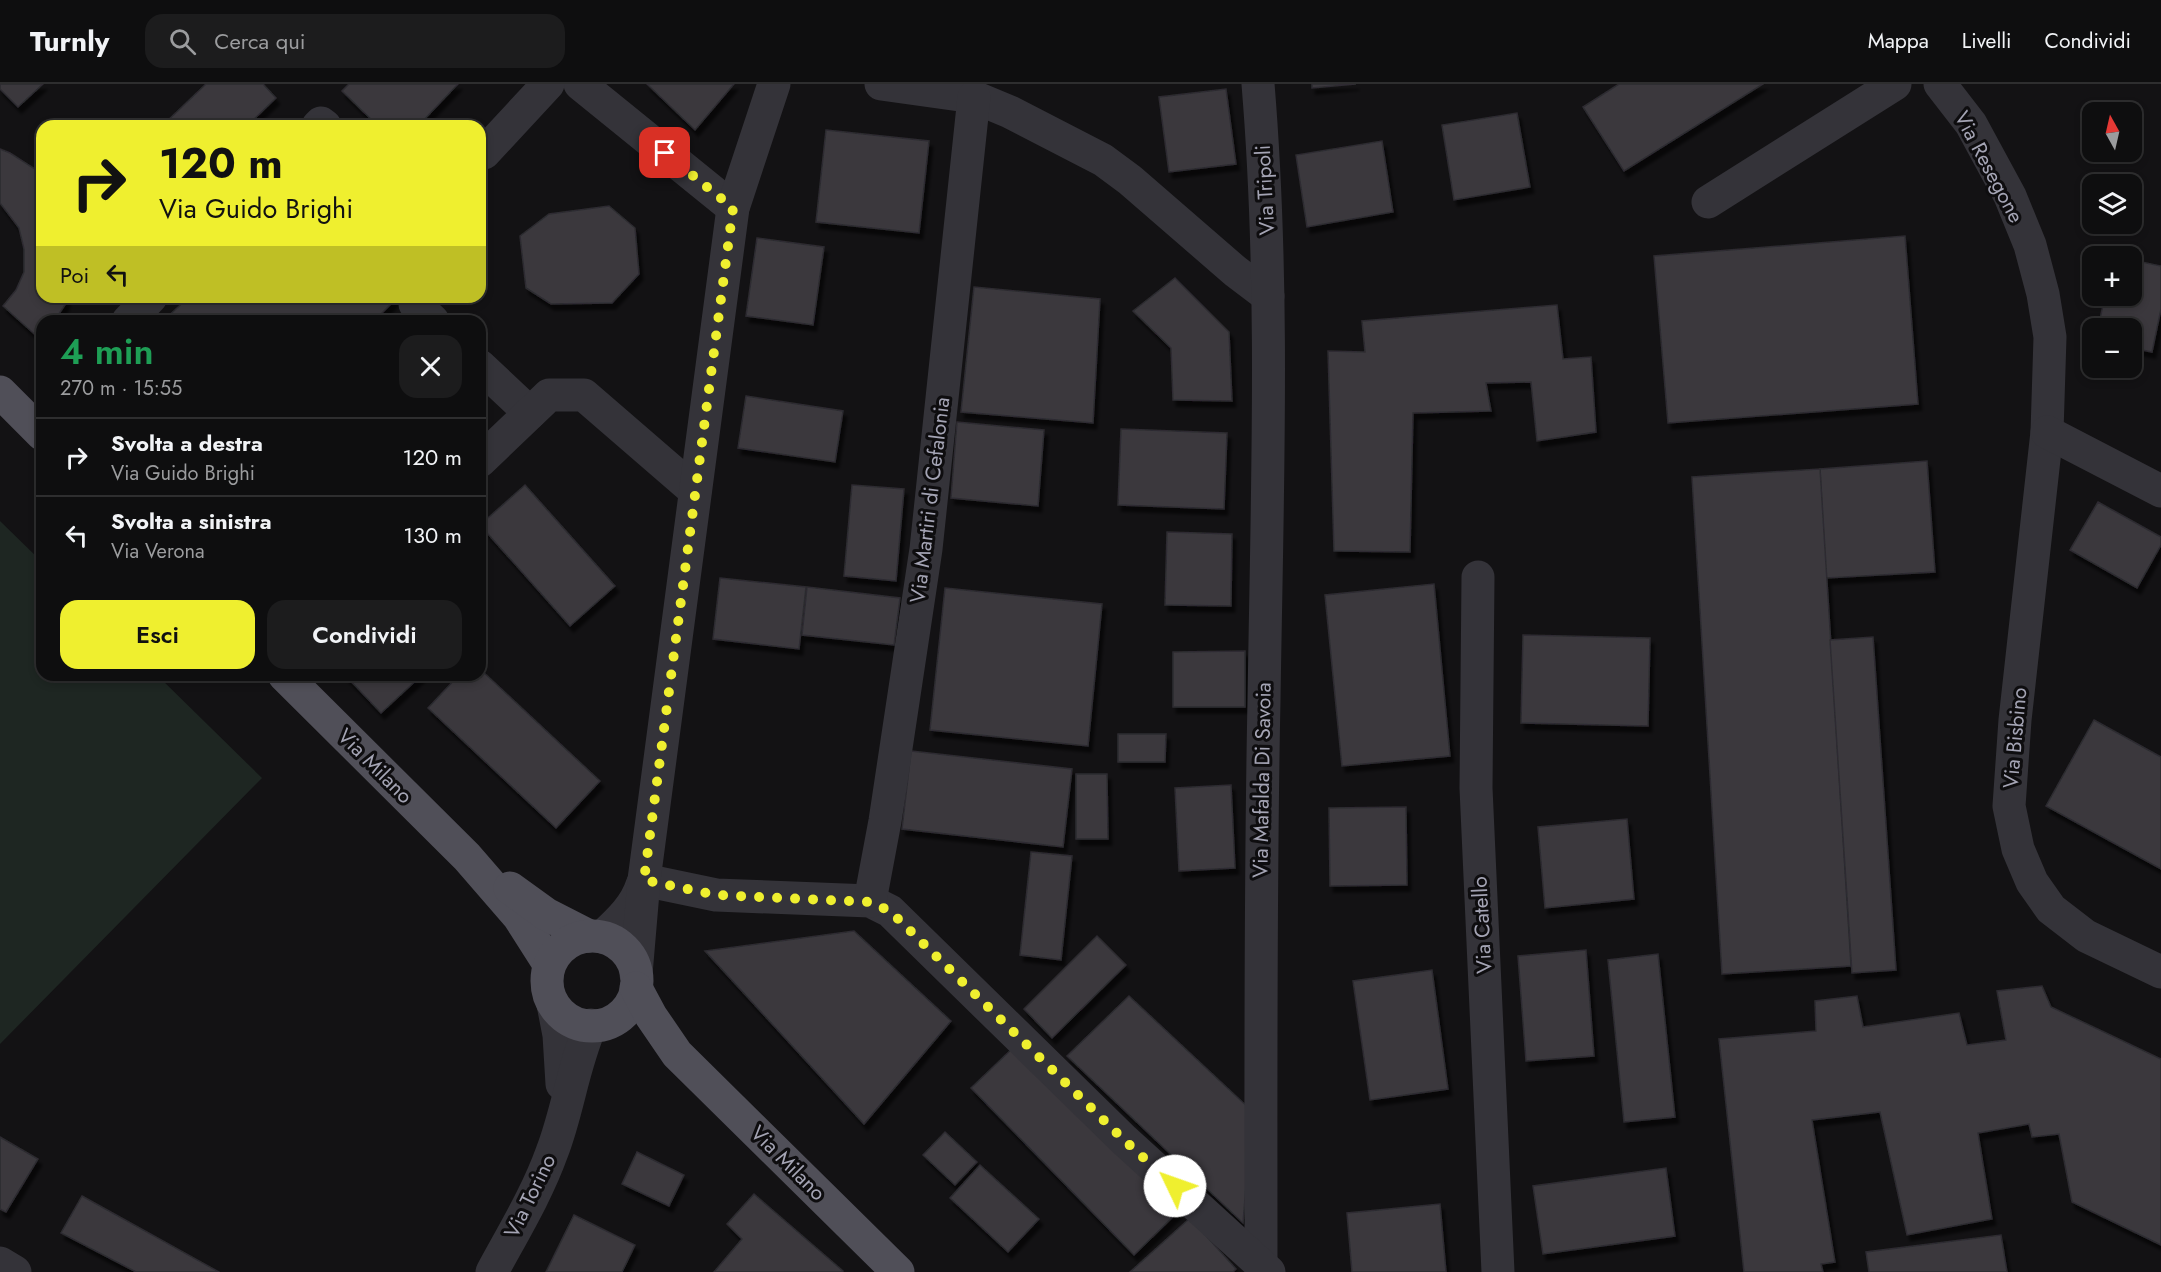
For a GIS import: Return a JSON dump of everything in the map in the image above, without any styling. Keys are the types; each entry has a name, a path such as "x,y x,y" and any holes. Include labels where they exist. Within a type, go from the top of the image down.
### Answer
{"main road":[{"path":"0,392 36,423"},
{"name":"Via Milano","path":"290,681 467,857 519,917 549,964"},
{"name":"Via Milano","path":"467,857 546,914 595,937"},
{"path":"595,937 612,941 624,950 632,961 636,981 633,1000 624,1012 601,1023 580,1024 562,1015 553,1004 546,979 549,964 557,951 568,943 595,937"},
{"name":"Via Milano","path":"636,981 651,1016 677,1054 898,1272"},
{"name":"Via Milano","path":"601,1023 632,1027 677,1054"}],"street":[{"path":"486,151 548,84"},
{"path":"580,84 733,208"},
{"path":"636,981 644,880 733,208 774,84"},
{"path":"880,84 974,97 1010,112 1103,160 1268,296"},
{"name":"Via Tripoli","path":"1258,84 1264,164 1268,296"},
{"path":"1708,202 1895,84"},
{"name":"Via Resegone","path":"1940,84 1971,124 2010,196 2030,245 2043,294 2050,337 2047,432"},
{"name":"Via Martiri di Cefalonia","path":"870,902 885,821 926,549 974,97"},
{"name":"Via Mafalda Di Savoia","path":"1265,1268 1260,885 1269,408 1268,296"},
{"path":"134,315 145,303"},
{"path":"486,372 530,413"},
{"path":"486,455 549,395 584,395 695,491"},
{"path":"2047,432 2161,491"},
{"name":"Via Bisbino","path":"2047,432 2015,720 2009,806 2018,849 2032,882 2051,909 2086,936 2161,972"},
{"name":"Via Catello","path":"1478,577 1476,788 1498,1272"},
{"path":"644,880 716,895 870,902 890,911 1124,1140 1265,1268"},
{"path":"595,937 628,911 639,896 644,880"},
{"name":"Via Torino","path":"553,1004 561,1056 564,1119"},
{"name":"Via Torino","path":"492,1272 552,1153 564,1119 583,1043 601,1023"},
{"path":"0,1263 15,1272"}],"shaded area":[{"path":"0,521 36,556 36,681 163,681 262,778 0,1044"}],"building":[{"path":"0,84 43,84 18,107 0,89"},
{"path":"206,84 263,84 276,98 253,120 168,120"},
{"path":"349,84 458,84 424,120 372,120 342,91"},
{"path":"647,84 734,84 695,130"},
{"path":"1312,84 1356,84 1312,88"},
{"path":"1619,84 1763,84 1624,171 1583,107"},
{"path":"1226,89 1236,164 1169,172 1159,97"},
{"path":"1517,113 1530,187 1454,200 1442,125"},
{"path":"826,130 929,141 919,233 816,222"},
{"path":"1382,141 1393,212 1307,227 1296,155"},
{"path":"0,149 36,170 36,303 66,303 58,315 36,315 36,336 3,306 16,290 24,272 24,249 19,228 0,203"},
{"path":"609,206 635,228 639,274 612,303 551,304 526,288 520,236 549,214"},
{"path":"1905,236 1918,404 1668,423 1654,256"},
{"path":"757,238 824,247 813,325 746,316"},
{"path":"2142,262 2161,266 2161,309 2152,352 2142,350 2142,318 2100,318 2103,306 2142,306"},
{"path":"1175,278 1229,332 1232,401 1173,400 1171,348 1133,311"},
{"path":"974,287 1100,299 1093,423 961,412"},
{"path":"182,303 392,303 380,315 170,315"},
{"path":"1557,305 1563,359 1591,357 1596,432 1537,441 1531,382 1486,383 1491,411 1413,413 1410,552 1334,551 1328,351 1365,352 1362,321"},
{"path":"746,396 843,411 835,462 738,448"},
{"path":"957,422 1044,430 1038,506 951,498"},
{"path":"1121,429 1227,433 1224,509 1118,505"},
{"path":"1927,461 1935,572 1826,578 1820,469"},
{"path":"1820,469 1851,966 1722,974 1692,477"},
{"path":"525,485 615,586 570,626 486,532 486,520"},
{"path":"852,485 904,489 896,581 844,576"},
{"path":"2098,502 2161,537 2161,545 2137,588 2070,550"},
{"path":"1167,532 1232,534 1231,606 1165,605"},
{"path":"720,578 806,587 799,649 713,639"},
{"path":"1434,584 1450,756 1342,766 1325,595"},
{"path":"807,587 900,598 894,645 802,635"},
{"path":"945,588 1102,604 1088,746 930,730"},
{"path":"1523,635 1650,638 1648,726 1521,723"},
{"path":"1873,637 1896,970 1852,973 1830,640"},
{"path":"1245,651 1245,707 1173,707 1173,652"},
{"path":"486,675 600,781 556,828 428,708 453,681 486,681"},
{"path":"351,681 416,681 381,713"},
{"path":"2094,720 2161,757 2161,869 2046,806"},
{"path":"1118,734 1166,734 1165,762 1118,762"},
{"path":"911,751 1072,769 1063,847 902,829"},
{"path":"1076,774 1107,774 1108,839 1076,839"},
{"path":"1231,785 1235,868 1179,871 1175,788"},
{"path":"1406,807 1407,885 1330,886 1329,808"},
{"path":"1627,819 1634,899 1545,908 1538,827"},
{"path":"1031,852 1072,856 1061,960 1020,955"},
{"path":"854,931 951,1021 864,1124 705,951"},
{"path":"1097,936 1126,965 1052,1038 1024,1009"},
{"path":"1586,950 1594,1056 1526,1061 1518,956"},
{"path":"1658,954 1675,1117 1624,1122 1608,960"},
{"path":"1432,970 1448,1089 1370,1100 1353,981"},
{"path":"2042,986 2051,1007 2161,1059 2161,1245 2072,1202 2059,1134 2032,1137 2029,1124 1978,1133 1992,1219 1907,1235 1880,1112 1812,1120 1835,1262 1821,1264 1823,1272 1744,1272 1719,1039 1816,1031 1815,1001 1857,996 1863,1027 1959,1013 1967,1045 2006,1040 1997,991"},
{"path":"1129,996 1252,1111 1243,1223 1067,1056"},
{"path":"1016,1045 1178,1212 1134,1255 971,1088"},
{"path":"945,1132 977,1162 955,1185 923,1155"},
{"path":"0,1137 38,1159 6,1212 0,1209"},
{"path":"637,1152 684,1175 669,1206 622,1184"},
{"path":"980,1165 1039,1219 1008,1252 950,1198"},
{"path":"1666,1168 1675,1236 1543,1254 1533,1186"},
{"path":"754,1194 843,1271 714,1272 742,1239 727,1224"},
{"path":"82,1196 219,1272 136,1272 61,1233"},
{"path":"1440,1204 1446,1272 1352,1272 1347,1213"},
{"path":"574,1215 635,1245 622,1272 546,1272"},
{"path":"1190,1218 1236,1269 1233,1272 1130,1272"},
{"path":"2001,1235 2007,1272 1869,1272 1866,1252"}],"route":[{"path":"665,153 733,208 644,880 716,895 870,902 890,911 1124,1140 1175,1186"}]}
